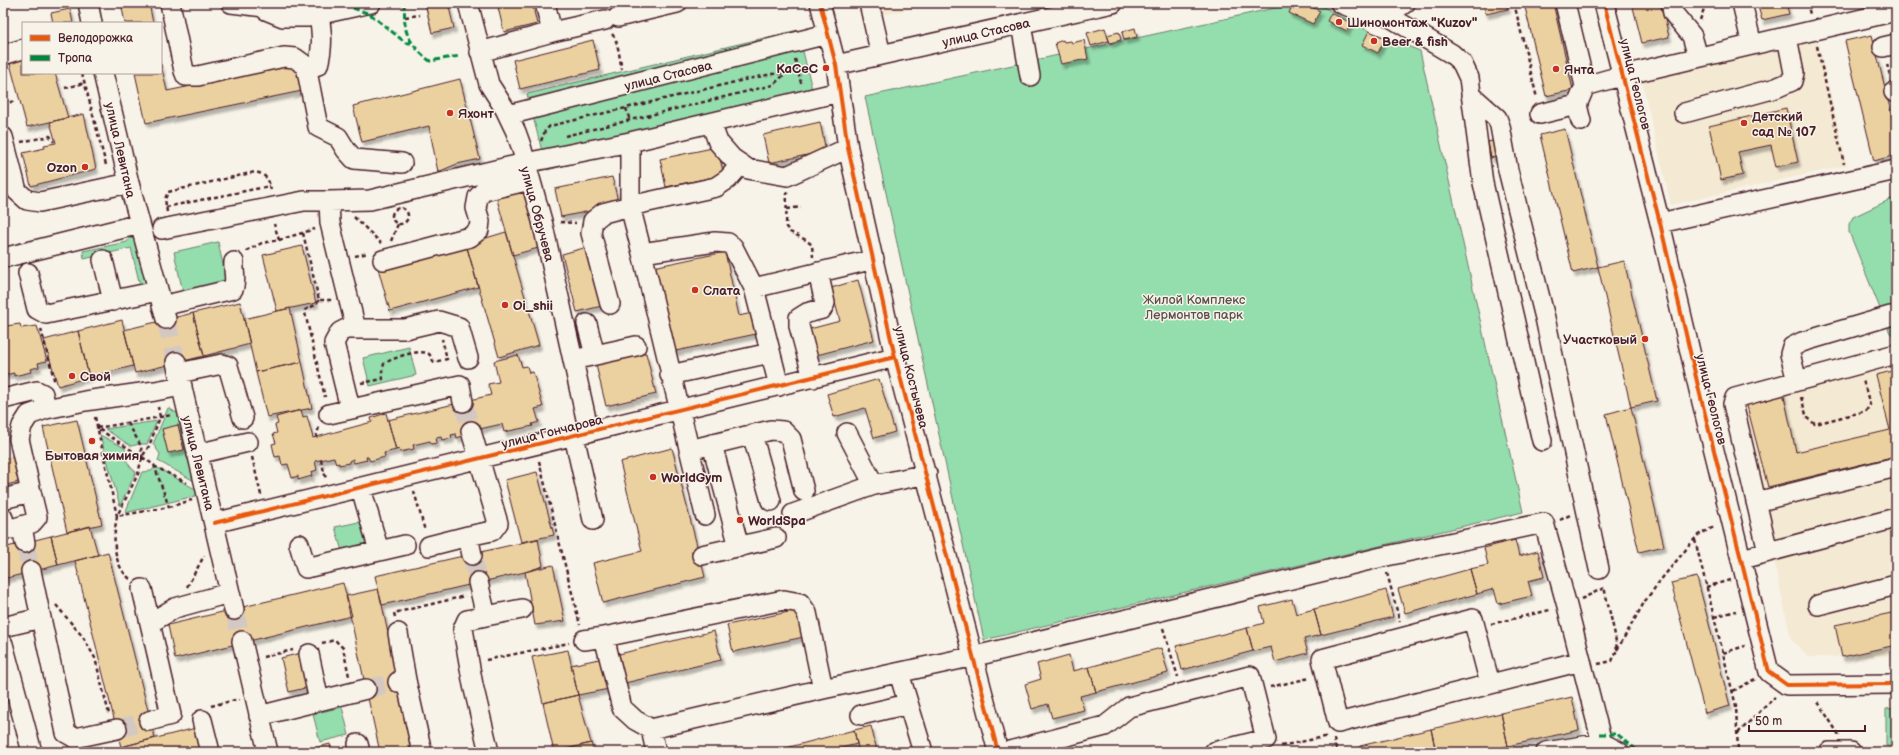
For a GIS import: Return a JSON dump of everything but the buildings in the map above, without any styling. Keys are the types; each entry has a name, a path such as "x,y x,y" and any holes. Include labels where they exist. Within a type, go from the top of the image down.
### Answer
{"street":[{"path":"88,3 92,22"},
{"path":"170,3 186,76 198,76 284,58 295,58 306,66 318,127 338,137 354,159 402,163"},
{"path":"231,3 263,5 266,10 283,18 308,18 371,3"},
{"name":"улица Обручева","path":"468,3 489,84 508,115 516,132 542,221 573,360 593,520"},
{"path":"545,3 552,32"},
{"path":"480,52 552,32 677,3"},
{"name":"улица Костычева","path":"820,3 836,65 848,148 895,357 998,752"},
{"path":"868,3 881,55"},
{"name":"улица Стасова","path":"836,65 1113,3"},
{"path":"1348,6 1370,14 1385,14 1398,9 1405,3"},
{"path":"1540,114 1579,113 1584,86 1565,3"},
{"name":"улица Геологов","path":"1604,3 1624,75 1769,672"},
{"path":"1671,3 1673,13 1692,36 1698,57"},
{"path":"1742,3 1752,45"},
{"path":"1584,86 1698,57 1896,11"},
{"path":"1385,14 1452,54 1462,63 1469,78 1483,183 1542,441"},
{"path":"306,69 318,65 321,54 322,30 319,15"},
{"path":"1021,24 1030,76"},
{"name":"улица Стасова","path":"508,115 827,34"},
{"path":"1684,112 1776,88 1792,81 1794,73 1787,37"},
{"path":"3,55 22,49"},
{"name":"улица Левитана","path":"103,74 129,182 162,306"},
{"path":"166,228 304,201 370,200 528,172 630,142 839,92"},
{"path":"1471,95 1497,118 1500,126 1508,170 1546,325 1599,569"},
{"path":"711,123 718,142 732,158 748,169 787,176 848,148"},
{"path":"630,142 630,206 678,410 705,516"},
{"path":"4,147 17,191 27,200 40,202 129,182"},
{"path":"610,304 591,233 594,221 603,213 716,187 728,179 741,164"},
{"path":"1660,223 1896,170"},
{"path":"383,252 470,237 479,230 480,221 476,208 478,197 484,191 528,172"},
{"path":"329,201 330,223 356,330"},
{"path":"3,258 140,224"},
{"path":"642,253 715,242 728,243 733,247 754,288 778,386"},
{"path":"754,288 874,259"},
{"path":"103,260 113,301"},
{"path":"28,273 37,309 46,314 113,301 162,306 233,289 236,281 233,270 234,262"},
{"path":"813,378 799,326 799,318 807,313 822,309 825,303 818,272"},
{"path":"1797,381 1790,354 1792,347 1802,342 1890,316"},
{"path":"350,408 334,343 340,332 346,330 405,329 440,321 459,327 468,358"},
{"path":"587,324 595,355"},
{"path":"573,360 636,346"},
{"path":"670,375 770,353"},
{"path":"1768,552 1733,404 1735,398 1896,354"},
{"name":"улица Гончарова","path":"214,523 895,357"},
{"path":"3,518 5,526 23,535 37,517 19,439 22,426 30,416 46,409 222,364 228,366 243,418"},
{"name":"улица Левитана","path":"175,608 232,602 186,413 179,374"},
{"path":"327,406 350,408 460,385 463,402"},
{"path":"3,399 37,392 43,394 46,409"},
{"path":"689,450 771,430 783,431 791,439 804,491"},
{"path":"428,546 492,531 498,523 470,431"},
{"path":"847,433 874,486"},
{"path":"752,434 771,501"},
{"path":"197,454 248,442"},
{"path":"1714,449 1742,442"},
{"path":"712,444 739,547"},
{"path":"1756,502 1896,467"},
{"path":"793,514 874,486 926,474"},
{"path":"361,488 379,551"},
{"path":"3,499 31,492"},
{"path":"1744,568 1768,552 1896,518"},
{"path":"604,637 622,708 636,720 651,729 973,656 1382,557 1544,523 1602,743"},
{"path":"468,536 472,555"},
{"path":"702,556 776,538"},
{"path":"299,544 306,568 405,545"},
{"path":"31,571 66,734 74,738 115,729"},
{"path":"1818,605 1896,586"},
{"path":"479,587 486,616"},
{"path":"142,589 171,715 149,721"},
{"path":"584,640 784,600 800,603 807,613 823,689"},
{"path":"150,623 175,608"},
{"path":"489,752 463,629 467,620 522,609"},
{"path":"3,627 41,618"},
{"path":"1490,684 1473,619 1322,659 1338,723 1490,684 1581,664"},
{"path":"398,633 402,681 422,752"},
{"path":"242,641 268,752"},
{"path":"3,644 32,752"},
{"path":"309,654 319,701"},
{"path":"899,672 923,752"},
{"path":"1769,672 1787,685 1896,684"},
{"path":"1006,752 1105,726 1129,707 1250,676 1266,739 1214,752"},
{"path":"259,716 366,689"},
{"path":"862,715 908,704"},
{"path":"203,714 210,752"},
{"path":"651,729 656,752"},
{"path":"1546,752 1602,743 1618,752"},
{"path":"1829,752 1850,752"}],"path":[{"path":"1514,3 1540,114"},
{"path":"1807,3 1847,180"},
{"path":"405,18 420,15"},
{"path":"612,18 606,26 617,41 618,54 626,85"},
{"path":"795,58 802,88"},
{"path":"541,141 545,131 550,126 772,74 786,73 798,69"},
{"path":"564,136 773,85 786,73"},
{"path":"65,88 84,83"},
{"path":"3,104 15,101"},
{"path":"626,108 630,120"},
{"path":"4,147 50,136 54,142"},
{"path":"535,142 547,140"},
{"path":"166,228 165,198 168,192 256,172 263,174 269,182 274,207"},
{"path":"787,176 786,227 790,232 806,240 812,245 818,272"},
{"path":"166,207 270,186"},
{"path":"787,209 801,206"},
{"path":"402,207 406,210 408,217 406,222 398,224 393,220 392,215 396,208 402,207"},
{"path":"354,217 383,252"},
{"path":"542,221 593,224"},
{"path":"262,244 303,233 330,223"},
{"path":"390,242 398,224"},
{"path":"275,228 279,240"},
{"path":"303,233 319,300 315,306 305,310 305,313 327,406"},
{"path":"319,300 349,302"},
{"path":"37,392 54,379 41,332 43,312"},
{"path":"371,381 384,379 384,364 393,358 422,352 428,354 434,362 447,359 441,336"},
{"path":"1797,381 1807,418 1815,424 1866,411 1870,405 1860,364"},
{"path":"94,416 117,516"},
{"path":"97,428 160,417 149,446 142,457"},
{"path":"128,423 141,446 142,457 138,474 117,516 114,532 119,567 122,572 142,589"},
{"path":"97,428 154,465 193,486"},
{"path":"248,442 265,511"},
{"path":"470,663 584,640 538,455"},
{"path":"321,460 327,484"},
{"path":"154,465 169,507"},
{"path":"117,516 169,507 196,499"},
{"path":"417,502 428,546"},
{"path":"1581,664 1612,661 1645,601 1698,535 1712,528 1715,525 1716,520"},
{"path":"1695,539 1736,706 1738,752"},
{"path":"175,608 209,548 218,544"},
{"path":"1382,557 1404,637"},
{"path":"1706,587 1744,568"},
{"path":"1599,569 1616,635 1617,650"},
{"path":"394,613 479,587"},
{"path":"1475,628 1567,606 1604,588"},
{"path":"52,601 83,637 95,658 115,729"},
{"path":"1714,618 1753,607"},
{"path":"1158,612 1183,693"},
{"path":"1723,653 1762,641"},
{"path":"262,657 282,653"},
{"path":"1732,691 1769,672"},
{"path":"1254,691 1326,674"},
{"path":"1738,733 1787,685"},
{"path":"1806,685 1850,752"},
{"path":"203,714 255,695"},
{"path":"1266,739 1268,745 1274,748 1332,735 1337,752"},
{"path":"1330,752 1335,746"}],"shaded area":[{"path":"861,3 937,3 865,19"},
{"name":"Детский сад № 107","path":"1818,41 1847,165 1671,205 1642,81"},
{"path":"1896,352 1896,510 1771,543 1737,393"},
{"path":"1896,527 1896,656 1808,657 1791,639 1774,559"}],"green space":[{"name":"Жилой Комплекс Лермонтов парк","path":"1298,3 1316,3 1369,31 1420,51 1523,512 984,640 865,97"},
{"path":"798,30 815,102 547,170 527,94"},
{"path":"1893,198 1896,198 1896,337 1890,333 1849,232 1849,224 1853,217"},
{"path":"130,238 137,239 150,292 144,302 131,248 84,259 83,251 127,242"},
{"path":"218,242 228,287 184,297 174,252"},
{"path":"409,347 416,375 370,386 363,358"},
{"path":"168,408 177,413 186,454 196,482 158,461 160,454 153,444"},
{"path":"157,421 147,444 131,446 105,429"},
{"path":"100,435 125,448 127,462 136,472 120,506"},
{"path":"156,467 197,490 199,495 125,513 142,472 151,471"},
{"path":"373,519 381,549 344,558 335,527"},
{"path":"342,707 349,735 320,742 313,714"},
{"path":"1896,708 1896,746 1886,746 1886,709"}],"tunnel":[{"path":"166,319 176,362"},
{"path":"463,402 471,431"},
{"path":"25,543 31,571"},
{"path":"472,555 478,582"},
{"path":"234,610 242,641"},
{"path":"366,689 398,682"},
{"path":"117,729 149,721"}],"marked path":[{"path":"402,3 404,5 406,30 413,45 421,54 430,61 460,56"},
{"path":"353,8 370,14 406,43 413,43"},
{"path":"1600,734 1617,734 1639,752"},
{"path":"1685,752 1695,752"}],"cycle path":[{"path":"820,3 836,65 848,148 895,357 998,752"},
{"path":"1604,3 1660,223 1699,390 1769,672 1787,685 1896,684"},
{"path":"214,523 895,357"}],"place":[{"name":"Шиномонтаж \"Kuzov\"","path":"1339,22"},
{"name":"Beer & fish","path":"1374,41"},
{"name":"KaCeC","path":"826,68"},
{"name":"Янта","path":"1556,69"},
{"name":"Яхонт","path":"450,113"},
{"name":"Детский сад № 107","path":"1744,123"},
{"name":"Ozon","path":"85,167"},
{"name":"Слата","path":"695,290"},
{"name":"Oi_shii","path":"505,305"},
{"name":"Участковый","path":"1645,339"},
{"name":"Свой","path":"72,376"},
{"name":"Бытовая химия","path":"92,441"},
{"name":"WorldGym","path":"653,477"},
{"name":"WorldSpa","path":"740,520"}]}
